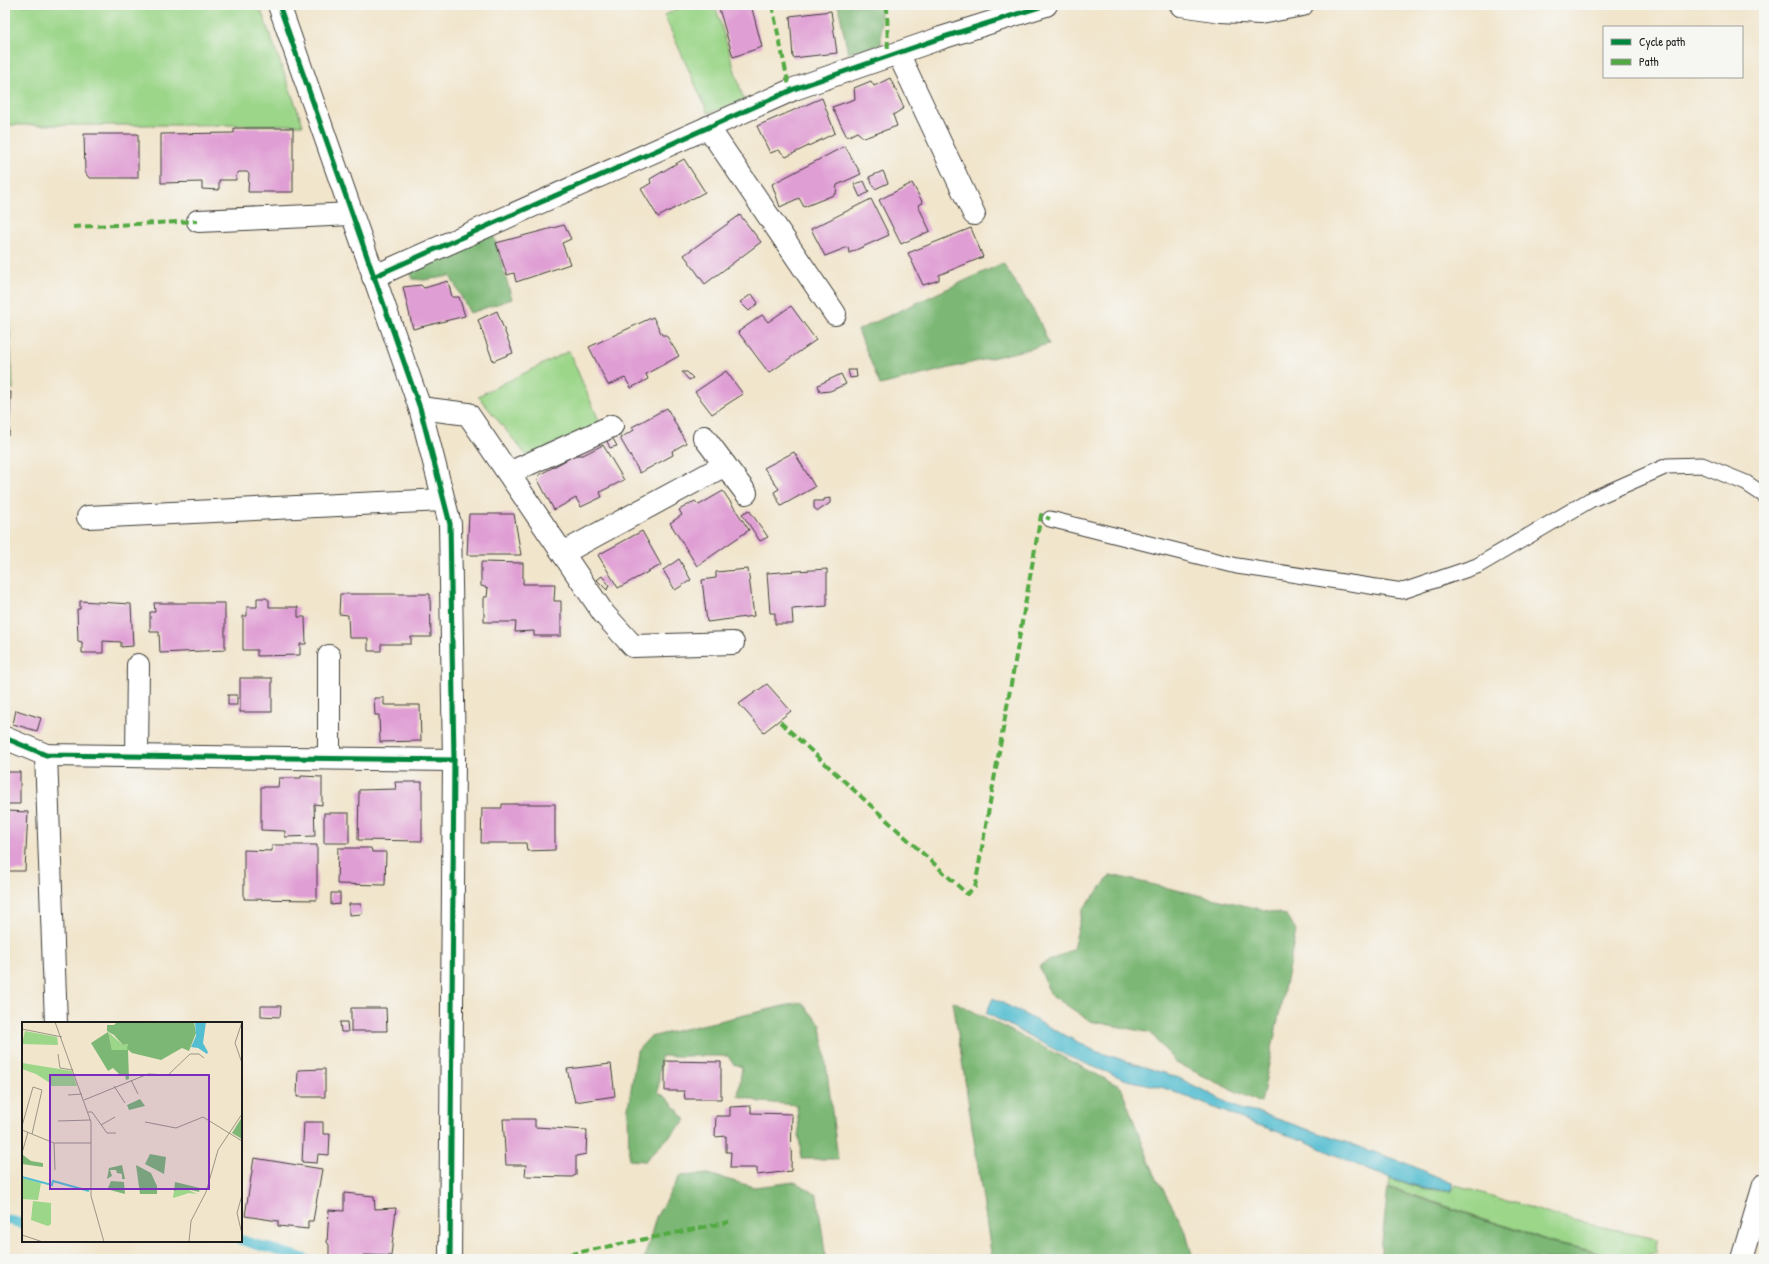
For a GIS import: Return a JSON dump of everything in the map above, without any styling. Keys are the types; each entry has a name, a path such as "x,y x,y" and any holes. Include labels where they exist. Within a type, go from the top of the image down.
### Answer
{"street":[{"path":"279,5 420,408 450,524 454,760 450,1259"},
{"path":"373,277 794,89 898,53 1046,5"},
{"path":"1181,5 1260,13 1302,5"},
{"path":"898,53 974,214"},
{"path":"708,127 835,314"},
{"path":"198,221 352,214"},
{"path":"420,408 468,414 604,614 633,646 733,643"},
{"path":"509,473 612,426"},
{"path":"704,438 746,493"},
{"path":"563,553 725,465"},
{"path":"88,517 443,500"},
{"path":"329,656 329,758"},
{"path":"137,756 138,665"},
{"path":"5,738 46,755 454,760"},
{"path":"46,755 56,1022"},
{"path":"1742,1259 1764,1185"}],"lane":[{"path":"1050,519 1237,566 1403,591 1477,566 1590,500 1668,466 1702,465 1746,483 1764,495"}],"green space":[{"path":"5,5 259,5 303,125 8,125 5,107"},
{"path":"687,5 715,5 744,101 708,113 664,15"},
{"path":"838,5 881,5 881,45 848,53"},
{"path":"493,234 512,299 470,313 450,276 424,280 413,279 408,266"},
{"path":"1003,263 1038,318 1049,344 880,385 858,330"},
{"path":"5,318 9,319 13,389 5,388"},
{"path":"569,351 600,423 527,456 478,396"},
{"path":"1111,875 1286,915 1296,931 1261,1103 1176,1063 1151,1033 1090,1021 1050,994 1039,966 1073,949 1083,909"},
{"path":"953,1001 1121,1087 1153,1171 1186,1232 1193,1259 992,1259"},
{"path":"801,1002 821,1025 838,1159 801,1159 797,1105 761,1102 738,1096 742,1067 733,1064 728,1056 661,1056 658,1092 667,1098 686,1120 645,1161 629,1160 628,1108 637,1051 650,1037"},
{"path":"708,1174 754,1187 795,1182 817,1195 826,1259 644,1259 656,1217 680,1176"},
{"path":"1390,1178 1420,1188 1451,1192 1456,1185 1573,1221 1657,1238 1656,1253 1627,1259 1554,1242 1389,1187"},
{"path":"1388,1188 1555,1243 1623,1259 1380,1259"}],"water":[{"path":"993,998 1095,1051 1179,1078 1242,1110 1260,1113 1403,1162 1454,1184 1451,1191 1420,1187 1370,1171 1305,1141 1255,1124 1164,1088 1127,1080 1089,1065 1067,1056 986,1013"}],"building":[{"path":"718,5 751,5 762,47 733,57"},
{"path":"831,11 837,53 793,58 790,16"},
{"path":"890,78 904,108 893,115 897,126 864,138 857,132 847,137 832,107 855,99 854,88 871,81 874,86"},
{"path":"822,98 835,133 786,157 779,150 770,153 757,126"},
{"path":"234,128 293,128 293,192 248,192 249,174 247,172 239,172 236,175 236,180 219,180 219,190 202,189 202,182 161,183 161,134 234,133"},
{"path":"84,134 138,134 138,178 89,178 85,172"},
{"path":"845,146 861,174 837,185 836,194 804,207 799,198 780,207 772,184"},
{"path":"684,159 705,192 658,217 641,189 651,183 650,179"},
{"path":"883,171 888,183 875,189 869,177"},
{"path":"864,181 869,192 860,197 854,184"},
{"path":"912,183 923,203 918,205 930,231 901,244 879,200"},
{"path":"871,199 889,235 849,253 848,247 825,256 811,229"},
{"path":"740,215 761,242 705,284 684,255"},
{"path":"564,225 571,239 562,243 570,264 516,282 514,273 507,275 496,243"},
{"path":"971,228 983,257 939,275 939,280 923,285 908,253"},
{"path":"448,281 452,297 459,297 465,316 413,329 403,287 421,285 424,288"},
{"path":"752,294 758,303 749,311 740,302"},
{"path":"791,306 816,340 769,373 738,332 762,315 768,322"},
{"path":"497,311 513,353 493,361 478,320"},
{"path":"653,317 662,335 666,335 679,356 646,374 648,379 631,388 625,378 608,385 589,347"},
{"path":"848,370 856,370 857,377 850,378"},
{"path":"726,371 743,394 712,414 695,392"},
{"path":"682,372 687,372 693,378 689,380"},
{"path":"841,374 846,384 830,391 820,392 818,385"},
{"path":"5,392 11,392 9,435 5,435"},
{"path":"667,408 686,443 672,451 673,455 640,473 620,438 634,430 632,427"},
{"path":"611,435 617,446 610,448 606,439"},
{"path":"603,445 624,480 600,492 602,497 581,507 576,498 554,510 538,480 539,475 575,455 583,455"},
{"path":"794,452 815,487 781,506 774,492 779,489 764,468"},
{"path":"723,491 749,530 697,566 670,523 682,515 679,510 695,501 699,505"},
{"path":"830,498 830,503 818,511 814,508 814,501 824,501 824,499"},
{"path":"749,510 768,537 760,541 742,514"},
{"path":"469,514 514,514 521,555 467,555"},
{"path":"642,531 661,565 618,588 598,555"},
{"path":"679,559 691,580 675,590 663,570"},
{"path":"481,562 523,563 523,584 555,584 554,601 561,601 561,636 534,636 534,631 515,632 516,622 484,622 484,597 487,597 488,588 481,586"},
{"path":"748,569 754,616 707,622 702,580 716,578 716,572"},
{"path":"827,569 827,606 792,609 793,624 775,624 775,613 770,613 767,573"},
{"path":"602,576 609,585 607,590 597,580"},
{"path":"340,594 430,594 431,637 411,637 411,644 381,644 381,651 368,651 368,638 349,638 348,615 339,614"},
{"path":"257,598 266,598 269,600 269,607 298,607 298,617 305,617 306,644 300,644 300,655 257,656 257,650 243,650 243,616 247,616 247,607 257,607"},
{"path":"80,601 131,604 133,646 121,647 121,642 103,641 103,653 82,653 82,642 78,641 77,609 80,609"},
{"path":"154,603 225,603 225,650 160,653 159,632 150,632 150,612 155,612"},
{"path":"240,678 272,678 272,712 240,712"},
{"path":"767,684 791,711 764,732 739,704"},
{"path":"228,695 237,695 237,705 228,705"},
{"path":"374,698 384,698 384,705 420,705 421,741 380,742 379,715 375,715"},
{"path":"16,710 41,718 37,731 13,724"},
{"path":"5,772 20,772 20,804 9,804 5,807"},
{"path":"301,776 322,777 322,805 314,804 315,836 285,837 285,831 261,830 261,787 278,787 279,778 301,778"},
{"path":"395,782 422,782 422,841 358,840 359,790 396,789"},
{"path":"502,804 555,804 555,850 527,851 526,843 481,843 482,808 502,808"},
{"path":"5,807 7,811 28,812 25,871 5,871"},
{"path":"324,813 349,813 349,843 324,843"},
{"path":"272,845 317,845 317,900 244,899 244,850 272,851"},
{"path":"338,848 371,848 372,852 386,852 385,885 337,884"},
{"path":"331,893 340,893 340,904 331,905"},
{"path":"349,904 361,904 362,914 349,915"},
{"path":"261,1006 281,1006 280,1017 261,1016"},
{"path":"351,1008 386,1008 387,1031 351,1031"},
{"path":"340,1022 347,1022 348,1032 341,1032"},
{"path":"665,1061 721,1062 721,1099 685,1099 684,1091 665,1091"},
{"path":"611,1064 615,1096 575,1102 567,1069"},
{"path":"325,1069 325,1097 297,1097 298,1070"},
{"path":"751,1106 751,1113 792,1114 791,1171 757,1175 757,1168 730,1168 731,1152 726,1152 726,1136 715,1137 716,1116 730,1116 730,1107"},
{"path":"503,1119 535,1119 535,1127 587,1130 586,1154 576,1156 576,1175 572,1177 525,1176 526,1165 506,1165"},
{"path":"304,1122 323,1122 323,1134 330,1134 329,1155 318,1154 317,1163 302,1162"},
{"path":"254,1158 322,1169 313,1221 308,1221 308,1229 278,1226 278,1221 245,1216"},
{"path":"344,1193 374,1196 375,1209 396,1208 391,1256 364,1255 364,1259 329,1259 329,1245 327,1242 329,1210 344,1211"}],"waterway":[{"path":"5,1219 22,1224"},
{"path":"242,1240 306,1259"}],"marked path":[{"path":"772,5 790,91"},
{"path":"887,5 888,57"},
{"path":"73,227 198,221"},
{"path":"780,722 967,894 975,887 1041,515 1050,519"},
{"path":"546,1259 729,1222"}],"cycle path":[{"path":"279,5 420,408 450,524 454,760 450,1259"},
{"path":"373,277 794,89 941,38 1046,5"},
{"path":"5,738 46,755 454,760"}]}
